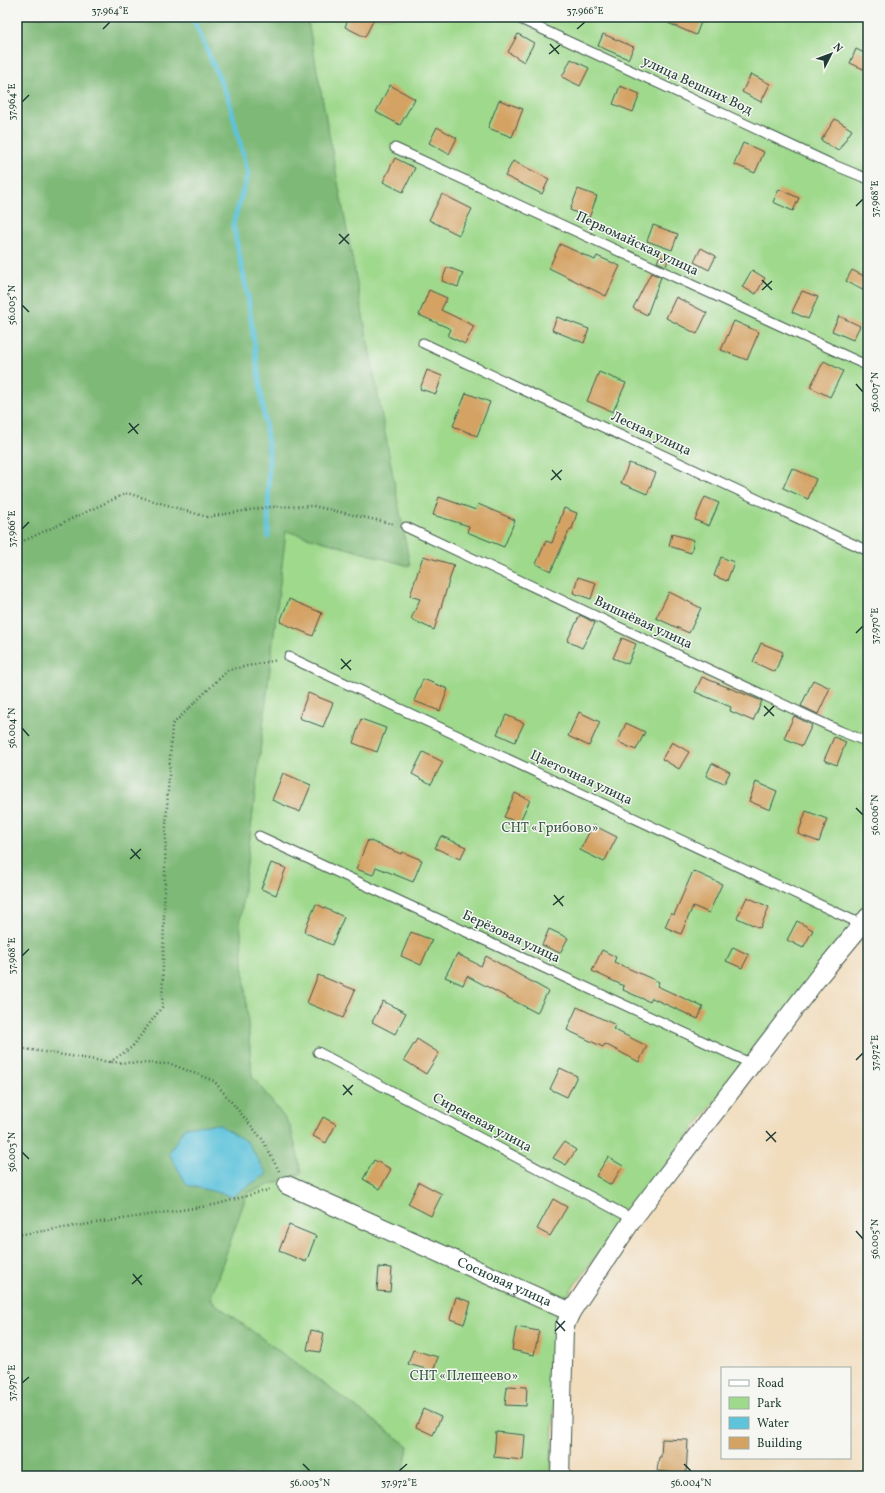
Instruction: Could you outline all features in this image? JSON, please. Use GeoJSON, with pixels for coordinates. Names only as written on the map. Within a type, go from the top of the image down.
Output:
{"type":"FeatureCollection","features":[{"type":"Feature","properties":{"kind":"street"},"geometry":{"type":"LineString","coordinates":[[560,1476],[564,1328],[571,1312],[633,1219],[864,920]]}},
{"type":"Feature","properties":{"kind":"street","name":"Сосновая улица"},"geometry":{"type":"LineString","coordinates":[[287,1185],[571,1312]]}},
{"type":"Feature","properties":{"kind":"lane","name":"улица Вешних Вод"},"geometry":{"type":"LineString","coordinates":[[516,17],[822,160],[868,179]]}},
{"type":"Feature","properties":{"kind":"lane","name":"Первомайская улица"},"geometry":{"type":"LineString","coordinates":[[395,148],[868,366]]}},
{"type":"Feature","properties":{"kind":"lane","name":"Лесная улица"},"geometry":{"type":"LineString","coordinates":[[423,343],[868,551]]}},
{"type":"Feature","properties":{"kind":"lane","name":"Вишнёвая улица"},"geometry":{"type":"LineString","coordinates":[[406,527],[868,742]]}},
{"type":"Feature","properties":{"kind":"lane","name":"Цветочная улица"},"geometry":{"type":"LineString","coordinates":[[289,657],[864,920]]}},
{"type":"Feature","properties":{"kind":"lane","name":"Берёзовая улица"},"geometry":{"type":"LineString","coordinates":[[259,836],[752,1064]]}},
{"type":"Feature","properties":{"kind":"lane","name":"Сиреневая улица"},"geometry":{"type":"LineString","coordinates":[[318,1052],[633,1219]]}},
{"type":"Feature","properties":{"kind":"path"},"geometry":{"type":"LineString","coordinates":[[17,544],[127,493],[207,517],[268,507],[313,506],[406,527]]}},
{"type":"Feature","properties":{"kind":"path"},"geometry":{"type":"LineString","coordinates":[[109,1062],[132,1047],[162,1007],[166,825],[172,725],[228,670],[289,657]]}},
{"type":"Feature","properties":{"kind":"path"},"geometry":{"type":"LineString","coordinates":[[17,1047],[109,1062],[171,1064],[214,1081],[262,1139],[287,1185],[214,1205],[17,1235]]}},
{"type":"Feature","properties":{"kind":"green space"},"geometry":{"type":"Polygon","coordinates":[[[17,17],[307,17],[410,566],[286,531],[240,922],[252,1076],[290,1125],[302,1173],[247,1193],[210,1300],[408,1446],[403,1476],[17,1476],[17,17]]]}},
{"type":"Feature","properties":{"kind":"green space","name":"СНТ «Грибово»"},"geometry":{"type":"Polygon","coordinates":[[[307,17],[868,17],[868,907],[828,956],[622,1221],[570,1291],[557,1317],[551,1476],[403,1476],[408,1446],[210,1300],[247,1193],[302,1173],[290,1125],[252,1076],[240,922],[286,531],[409,566],[307,17]]]}},
{"type":"Feature","properties":{"kind":"water"},"geometry":{"type":"Polygon","coordinates":[[[218,1124],[247,1142],[267,1174],[232,1196],[187,1185],[169,1153],[185,1127],[218,1124]]]}},
{"type":"Feature","properties":{"kind":"building"},"geometry":{"type":"Polygon","coordinates":[[[349,17],[375,17],[365,37],[345,27],[349,17]]]}},
{"type":"Feature","properties":{"kind":"building"},"geometry":{"type":"Polygon","coordinates":[[[654,17],[703,17],[696,35],[654,17]]]}},
{"type":"Feature","properties":{"kind":"building"},"geometry":{"type":"Polygon","coordinates":[[[518,34],[534,43],[524,62],[508,52],[518,34]]]}},
{"type":"Feature","properties":{"kind":"building"},"geometry":{"type":"Polygon","coordinates":[[[603,34],[634,47],[628,59],[598,46],[603,34]]]}},
{"type":"Feature","properties":{"kind":"building"},"geometry":{"type":"Polygon","coordinates":[[[856,49],[868,55],[868,71],[850,63],[856,49]]]}},
{"type":"Feature","properties":{"kind":"building"},"geometry":{"type":"Polygon","coordinates":[[[571,59],[589,68],[580,86],[562,77],[571,59]]]}},
{"type":"Feature","properties":{"kind":"building"},"geometry":{"type":"Polygon","coordinates":[[[751,74],[770,84],[761,102],[742,92],[751,74]]]}},
{"type":"Feature","properties":{"kind":"building"},"geometry":{"type":"Polygon","coordinates":[[[390,85],[415,99],[400,125],[376,112],[390,85]]]}},
{"type":"Feature","properties":{"kind":"building"},"geometry":{"type":"Polygon","coordinates":[[[620,86],[640,94],[633,112],[613,104],[620,86]]]}},
{"type":"Feature","properties":{"kind":"building"},"geometry":{"type":"Polygon","coordinates":[[[499,100],[523,109],[512,137],[488,128],[499,100]]]}},
{"type":"Feature","properties":{"kind":"building"},"geometry":{"type":"Polygon","coordinates":[[[835,119],[852,130],[838,151],[821,140],[835,119]]]}},
{"type":"Feature","properties":{"kind":"building"},"geometry":{"type":"Polygon","coordinates":[[[437,127],[457,138],[449,154],[429,143],[437,127]]]}},
{"type":"Feature","properties":{"kind":"building"},"geometry":{"type":"Polygon","coordinates":[[[743,143],[764,152],[755,173],[734,164],[743,143]]]}},
{"type":"Feature","properties":{"kind":"building"},"geometry":{"type":"Polygon","coordinates":[[[395,158],[415,168],[403,192],[383,182],[395,158]]]}},
{"type":"Feature","properties":{"kind":"building"},"geometry":{"type":"Polygon","coordinates":[[[513,161],[549,179],[542,194],[505,176],[513,161]]]}},
{"type":"Feature","properties":{"kind":"building"},"geometry":{"type":"Polygon","coordinates":[[[578,189],[597,196],[589,218],[570,210],[578,189]]]}},
{"type":"Feature","properties":{"kind":"building"},"geometry":{"type":"Polygon","coordinates":[[[779,189],[799,198],[793,211],[773,202],[779,189]]]}},
{"type":"Feature","properties":{"kind":"building"},"geometry":{"type":"Polygon","coordinates":[[[442,194],[472,209],[459,235],[429,220],[442,194]]]}},
{"type":"Feature","properties":{"kind":"building"},"geometry":{"type":"Polygon","coordinates":[[[653,225],[678,234],[672,250],[647,241],[653,225]]]}},
{"type":"Feature","properties":{"kind":"building"},"geometry":{"type":"Polygon","coordinates":[[[560,244],[595,260],[597,256],[620,266],[606,296],[549,268],[560,244]]]}},
{"type":"Feature","properties":{"kind":"building"},"geometry":{"type":"Polygon","coordinates":[[[701,248],[716,256],[709,270],[694,262],[701,248]]]}},
{"type":"Feature","properties":{"kind":"building"},"geometry":{"type":"Polygon","coordinates":[[[660,256],[668,260],[666,266],[657,262],[660,256]]]}},
{"type":"Feature","properties":{"kind":"building"},"geometry":{"type":"Polygon","coordinates":[[[447,267],[463,273],[458,287],[442,281],[447,267]]]}},
{"type":"Feature","properties":{"kind":"building"},"geometry":{"type":"Polygon","coordinates":[[[752,270],[765,278],[756,294],[742,287],[752,270]]]}},
{"type":"Feature","properties":{"kind":"building"},"geometry":{"type":"Polygon","coordinates":[[[852,270],[868,278],[868,293],[846,281],[852,270]]]}},
{"type":"Feature","properties":{"kind":"building"},"geometry":{"type":"Polygon","coordinates":[[[651,273],[661,277],[647,315],[633,308],[651,273]]]}},
{"type":"Feature","properties":{"kind":"building"},"geometry":{"type":"Polygon","coordinates":[[[429,290],[447,298],[441,310],[474,326],[465,344],[448,336],[451,329],[419,315],[429,290]]]}},
{"type":"Feature","properties":{"kind":"building"},"geometry":{"type":"Polygon","coordinates":[[[802,291],[818,297],[808,319],[792,312],[802,291]]]}},
{"type":"Feature","properties":{"kind":"building"},"geometry":{"type":"Polygon","coordinates":[[[676,297],[707,313],[697,334],[666,318],[676,297]]]}},
{"type":"Feature","properties":{"kind":"building"},"geometry":{"type":"Polygon","coordinates":[[[839,316],[860,326],[853,340],[832,331],[839,316]]]}},
{"type":"Feature","properties":{"kind":"building"},"geometry":{"type":"Polygon","coordinates":[[[557,317],[589,329],[584,343],[552,330],[557,317]]]}},
{"type":"Feature","properties":{"kind":"building"},"geometry":{"type":"Polygon","coordinates":[[[734,321],[759,332],[747,360],[721,350],[734,321]]]}},
{"type":"Feature","properties":{"kind":"building"},"geometry":{"type":"Polygon","coordinates":[[[824,361],[843,371],[830,397],[810,387],[824,361]]]}},
{"type":"Feature","properties":{"kind":"building"},"geometry":{"type":"Polygon","coordinates":[[[427,370],[442,376],[436,394],[420,389],[427,370]]]}},
{"type":"Feature","properties":{"kind":"building"},"geometry":{"type":"Polygon","coordinates":[[[599,372],[626,383],[613,412],[587,401],[599,372]]]}},
{"type":"Feature","properties":{"kind":"building"},"geometry":{"type":"Polygon","coordinates":[[[466,393],[490,402],[477,436],[453,426],[466,393]]]}},
{"type":"Feature","properties":{"kind":"building"},"geometry":{"type":"Polygon","coordinates":[[[629,463],[656,473],[647,494],[621,483],[629,463]]]}},
{"type":"Feature","properties":{"kind":"building"},"geometry":{"type":"Polygon","coordinates":[[[792,468],[816,479],[808,499],[783,488],[792,468]]]}},
{"type":"Feature","properties":{"kind":"building"},"geometry":{"type":"Polygon","coordinates":[[[439,497],[476,510],[478,504],[515,520],[504,547],[467,532],[469,526],[433,515],[439,497]]]}},
{"type":"Feature","properties":{"kind":"building"},"geometry":{"type":"Polygon","coordinates":[[[705,497],[719,503],[709,526],[695,520],[705,497]]]}},
{"type":"Feature","properties":{"kind":"building"},"geometry":{"type":"Polygon","coordinates":[[[564,508],[577,513],[572,529],[570,529],[551,571],[536,564],[546,541],[552,543],[564,508]]]}},
{"type":"Feature","properties":{"kind":"building"},"geometry":{"type":"Polygon","coordinates":[[[672,534],[694,540],[691,553],[669,546],[672,534]]]}},
{"type":"Feature","properties":{"kind":"building"},"geometry":{"type":"Polygon","coordinates":[[[423,556],[454,565],[434,630],[411,619],[420,599],[410,596],[423,556]]]}},
{"type":"Feature","properties":{"kind":"building"},"geometry":{"type":"Polygon","coordinates":[[[721,557],[734,562],[727,581],[714,576],[721,557]]]}},
{"type":"Feature","properties":{"kind":"building"},"geometry":{"type":"Polygon","coordinates":[[[578,577],[596,583],[591,599],[573,593],[578,577]]]}},
{"type":"Feature","properties":{"kind":"building"},"geometry":{"type":"Polygon","coordinates":[[[669,592],[701,608],[689,633],[656,618],[669,592]]]}},
{"type":"Feature","properties":{"kind":"building"},"geometry":{"type":"Polygon","coordinates":[[[289,599],[322,613],[313,636],[280,622],[289,599]]]}},
{"type":"Feature","properties":{"kind":"building"},"geometry":{"type":"Polygon","coordinates":[[[580,615],[595,623],[582,648],[567,641],[580,615]]]}},
{"type":"Feature","properties":{"kind":"building"},"geometry":{"type":"Polygon","coordinates":[[[622,638],[636,644],[628,664],[613,658],[622,638]]]}},
{"type":"Feature","properties":{"kind":"building"},"geometry":{"type":"Polygon","coordinates":[[[761,643],[783,652],[775,672],[753,662],[761,643]]]}},
{"type":"Feature","properties":{"kind":"building"},"geometry":{"type":"Polygon","coordinates":[[[702,677],[762,701],[753,721],[730,711],[731,707],[695,692],[702,677]]]}},
{"type":"Feature","properties":{"kind":"building"},"geometry":{"type":"Polygon","coordinates":[[[423,679],[448,689],[440,711],[414,701],[423,679]]]}},
{"type":"Feature","properties":{"kind":"building"},"geometry":{"type":"Polygon","coordinates":[[[813,680],[830,688],[818,714],[801,706],[813,680]]]}},
{"type":"Feature","properties":{"kind":"building"},"geometry":{"type":"Polygon","coordinates":[[[308,693],[333,703],[323,727],[299,718],[308,693]]]}},
{"type":"Feature","properties":{"kind":"building"},"geometry":{"type":"Polygon","coordinates":[[[579,712],[600,722],[589,746],[568,736],[579,712]]]}},
{"type":"Feature","properties":{"kind":"building"},"geometry":{"type":"Polygon","coordinates":[[[506,715],[524,723],[515,742],[497,734],[506,715]]]}},
{"type":"Feature","properties":{"kind":"building"},"geometry":{"type":"Polygon","coordinates":[[[794,716],[812,725],[802,746],[784,738],[794,716]]]}},
{"type":"Feature","properties":{"kind":"building"},"geometry":{"type":"Polygon","coordinates":[[[361,719],[386,728],[377,752],[353,743],[361,719]]]}},
{"type":"Feature","properties":{"kind":"building"},"geometry":{"type":"Polygon","coordinates":[[[626,723],[645,732],[636,750],[618,742],[626,723]]]}},
{"type":"Feature","properties":{"kind":"building"},"geometry":{"type":"Polygon","coordinates":[[[834,737],[846,742],[837,765],[824,760],[834,737]]]}},
{"type":"Feature","properties":{"kind":"building"},"geometry":{"type":"Polygon","coordinates":[[[672,742],[689,752],[679,769],[662,759],[672,742]]]}},
{"type":"Feature","properties":{"kind":"building"},"geometry":{"type":"Polygon","coordinates":[[[423,752],[443,762],[431,784],[412,774],[423,752]]]}},
{"type":"Feature","properties":{"kind":"building"},"geometry":{"type":"Polygon","coordinates":[[[712,763],[730,772],[724,784],[706,776],[712,763]]]}},
{"type":"Feature","properties":{"kind":"building"},"geometry":{"type":"Polygon","coordinates":[[[283,773],[311,785],[300,812],[272,800],[283,773]]]}},
{"type":"Feature","properties":{"kind":"building"},"geometry":{"type":"Polygon","coordinates":[[[756,782],[777,791],[770,810],[749,801],[756,782]]]}},
{"type":"Feature","properties":{"kind":"building"},"geometry":{"type":"Polygon","coordinates":[[[515,793],[530,800],[519,823],[504,817],[515,793]]]}},
{"type":"Feature","properties":{"kind":"building"},"geometry":{"type":"Polygon","coordinates":[[[806,811],[827,819],[819,842],[798,834],[806,811]]]}},
{"type":"Feature","properties":{"kind":"building"},"geometry":{"type":"Polygon","coordinates":[[[593,825],[617,837],[604,862],[580,850],[593,825]]]}},
{"type":"Feature","properties":{"kind":"building"},"geometry":{"type":"Polygon","coordinates":[[[441,836],[466,847],[460,859],[435,848],[441,836]]]}},
{"type":"Feature","properties":{"kind":"building"},"geometry":{"type":"Polygon","coordinates":[[[368,840],[401,854],[402,852],[422,860],[413,882],[376,867],[373,875],[356,869],[368,840]]]}},
{"type":"Feature","properties":{"kind":"building"},"geometry":{"type":"Polygon","coordinates":[[[271,863],[286,868],[276,895],[261,889],[271,863]]]}},
{"type":"Feature","properties":{"kind":"building"},"geometry":{"type":"Polygon","coordinates":[[[693,871],[722,884],[709,913],[693,906],[681,934],[665,927],[671,913],[674,915],[693,871]]]}},
{"type":"Feature","properties":{"kind":"building"},"geometry":{"type":"Polygon","coordinates":[[[747,897],[769,907],[760,928],[737,918],[747,897]]]}},
{"type":"Feature","properties":{"kind":"building"},"geometry":{"type":"Polygon","coordinates":[[[316,904],[344,917],[332,945],[304,932],[316,904]]]}},
{"type":"Feature","properties":{"kind":"building"},"geometry":{"type":"Polygon","coordinates":[[[797,921],[813,930],[803,948],[787,940],[797,921]]]}},
{"type":"Feature","properties":{"kind":"building"},"geometry":{"type":"Polygon","coordinates":[[[549,929],[568,938],[560,953],[542,945],[549,929]]]}},
{"type":"Feature","properties":{"kind":"building"},"geometry":{"type":"Polygon","coordinates":[[[411,932],[432,940],[421,965],[401,956],[411,932]]]}},
{"type":"Feature","properties":{"kind":"building"},"geometry":{"type":"Polygon","coordinates":[[[733,947],[749,955],[742,968],[726,961],[733,947]]]}},
{"type":"Feature","properties":{"kind":"building"},"geometry":{"type":"Polygon","coordinates":[[[602,950],[616,957],[614,962],[659,982],[657,986],[703,1007],[698,1019],[652,998],[650,1002],[623,990],[624,986],[592,971],[602,950]]]}},
{"type":"Feature","properties":{"kind":"building"},"geometry":{"type":"Polygon","coordinates":[[[457,954],[481,966],[486,956],[548,991],[537,1013],[467,976],[463,985],[445,977],[457,954]]]}},
{"type":"Feature","properties":{"kind":"building"},"geometry":{"type":"Polygon","coordinates":[[[318,975],[355,990],[343,1018],[307,1003],[318,975]]]}},
{"type":"Feature","properties":{"kind":"building"},"geometry":{"type":"Polygon","coordinates":[[[383,1001],[406,1013],[395,1034],[372,1022],[383,1001]]]}},
{"type":"Feature","properties":{"kind":"building"},"geometry":{"type":"Polygon","coordinates":[[[577,1007],[616,1025],[613,1029],[647,1046],[639,1062],[605,1044],[603,1047],[567,1030],[577,1007]]]}},
{"type":"Feature","properties":{"kind":"building"},"geometry":{"type":"Polygon","coordinates":[[[417,1039],[439,1053],[426,1074],[404,1060],[417,1039]]]}},
{"type":"Feature","properties":{"kind":"building"},"geometry":{"type":"Polygon","coordinates":[[[560,1068],[577,1076],[567,1097],[550,1089],[560,1068]]]}},
{"type":"Feature","properties":{"kind":"building"},"geometry":{"type":"Polygon","coordinates":[[[323,1117],[336,1124],[326,1143],[313,1136],[323,1117]]]}},
{"type":"Feature","properties":{"kind":"building"},"geometry":{"type":"Polygon","coordinates":[[[564,1142],[576,1150],[566,1165],[553,1158],[564,1142]]]}},
{"type":"Feature","properties":{"kind":"building"},"geometry":{"type":"Polygon","coordinates":[[[608,1157],[623,1166],[611,1185],[596,1176],[608,1157]]]}},
{"type":"Feature","properties":{"kind":"building"},"geometry":{"type":"Polygon","coordinates":[[[374,1160],[391,1169],[380,1189],[363,1179],[374,1160]]]}},
{"type":"Feature","properties":{"kind":"building"},"geometry":{"type":"Polygon","coordinates":[[[419,1182],[442,1194],[431,1216],[408,1204],[419,1182]]]}},
{"type":"Feature","properties":{"kind":"building"},"geometry":{"type":"Polygon","coordinates":[[[553,1199],[567,1207],[550,1236],[537,1229],[553,1199]]]}},
{"type":"Feature","properties":{"kind":"building"},"geometry":{"type":"Polygon","coordinates":[[[289,1225],[316,1236],[306,1262],[279,1251],[289,1225]]]}},
{"type":"Feature","properties":{"kind":"building"},"geometry":{"type":"Polygon","coordinates":[[[379,1267],[392,1268],[390,1292],[377,1291],[379,1267]]]}},
{"type":"Feature","properties":{"kind":"building"},"geometry":{"type":"Polygon","coordinates":[[[456,1297],[471,1302],[464,1324],[450,1319],[456,1297]]]}},
{"type":"Feature","properties":{"kind":"building"},"geometry":{"type":"Polygon","coordinates":[[[516,1327],[539,1331],[534,1355],[512,1350],[516,1327]]]}},
{"type":"Feature","properties":{"kind":"building"},"geometry":{"type":"Polygon","coordinates":[[[311,1330],[324,1333],[320,1352],[307,1350],[311,1330]]]}},
{"type":"Feature","properties":{"kind":"building"},"geometry":{"type":"Polygon","coordinates":[[[413,1350],[438,1357],[433,1371],[408,1364],[413,1350]]]}},
{"type":"Feature","properties":{"kind":"building"},"geometry":{"type":"Polygon","coordinates":[[[507,1386],[527,1387],[526,1406],[505,1405],[507,1386]]]}},
{"type":"Feature","properties":{"kind":"building"},"geometry":{"type":"Polygon","coordinates":[[[423,1409],[441,1417],[433,1435],[416,1427],[423,1409]]]}},
{"type":"Feature","properties":{"kind":"building"},"geometry":{"type":"Polygon","coordinates":[[[496,1432],[525,1435],[523,1460],[494,1457],[496,1432]]]}},
{"type":"Feature","properties":{"kind":"building"},"geometry":{"type":"Polygon","coordinates":[[[662,1439],[688,1440],[686,1474],[657,1471],[659,1457],[661,1457],[662,1439]]]}},
{"type":"Feature","properties":{"kind":"waterway"},"geometry":{"type":"LineString","coordinates":[[197,17],[195,23],[229,100],[248,174],[233,224],[248,297],[269,451],[268,537]]}},
{"type":"Feature","properties":{"kind":"park label","name":"СНТ «Плещеево»"},"geometry":{"type":"Point","coordinates":[464,1376]}}]}
